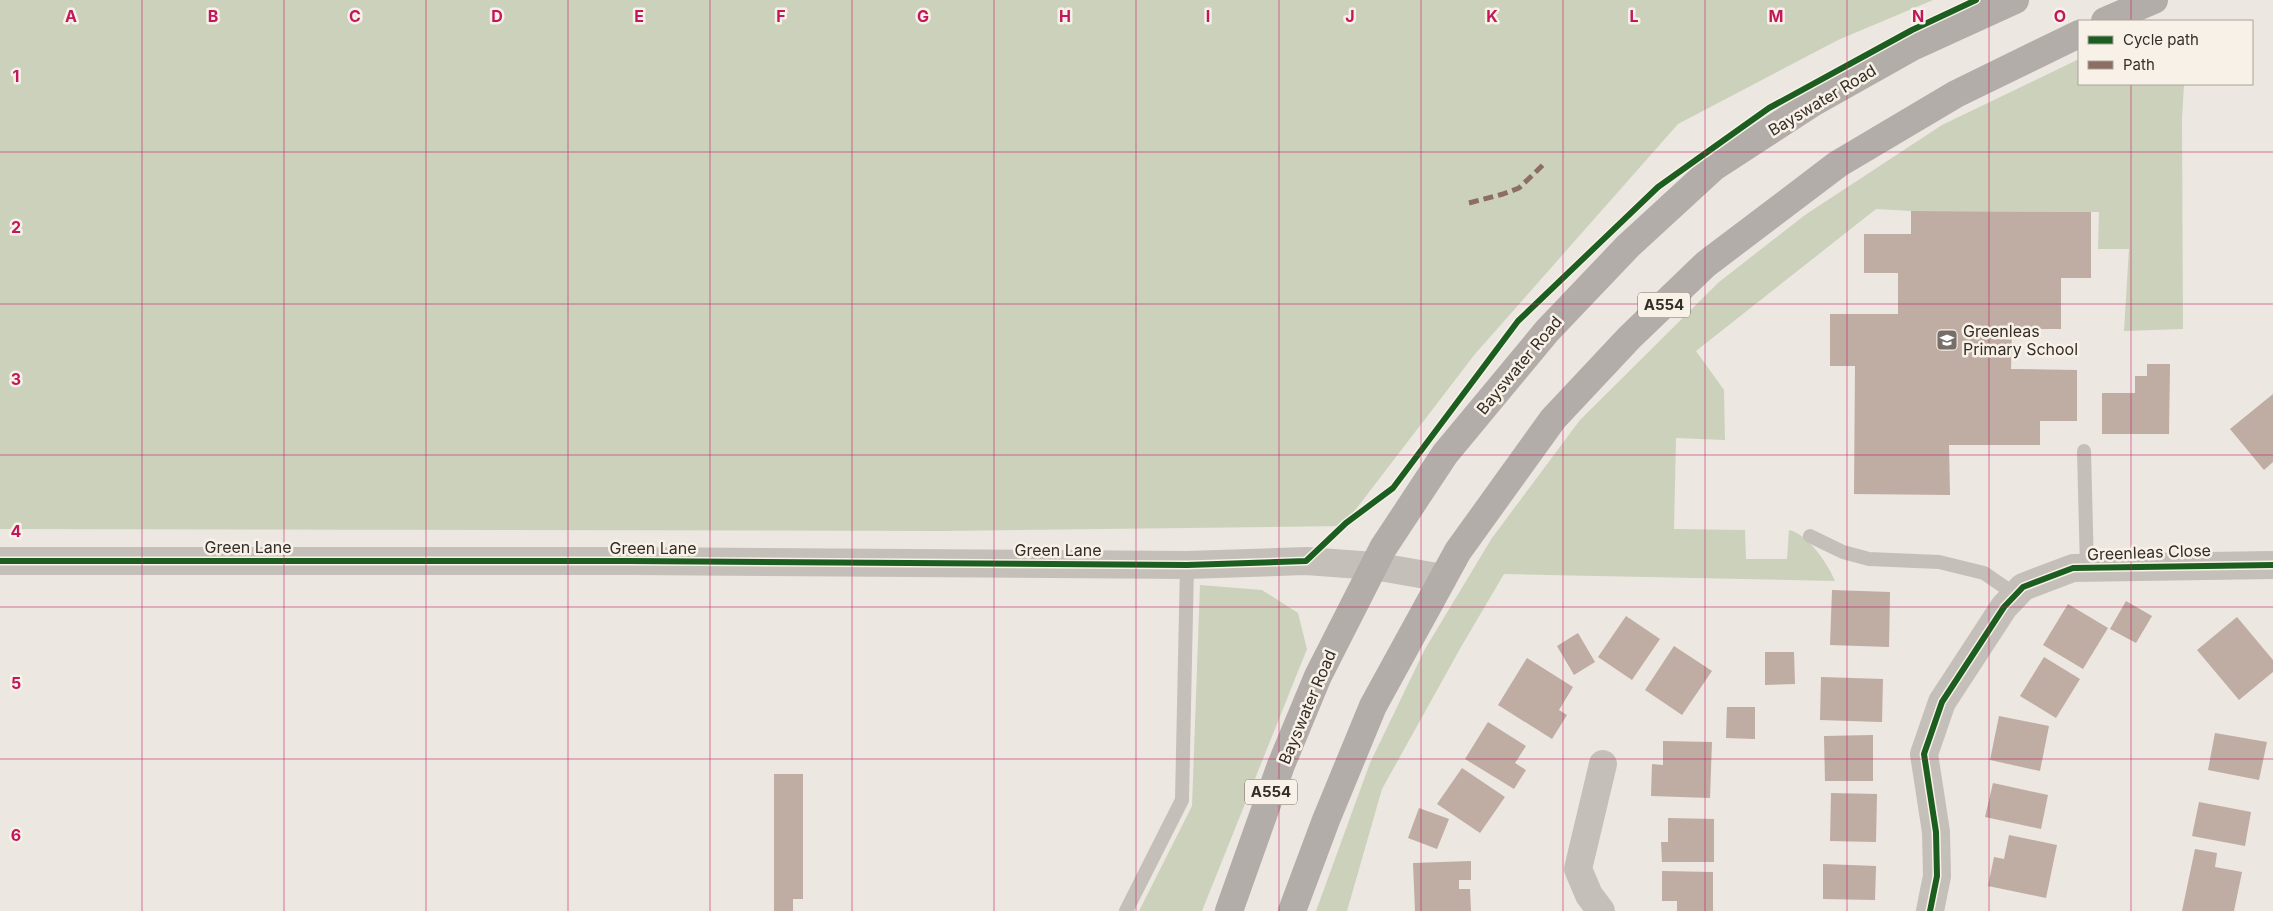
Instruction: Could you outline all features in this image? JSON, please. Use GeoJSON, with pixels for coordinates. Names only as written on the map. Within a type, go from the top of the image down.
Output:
{"type":"FeatureCollection","features":[{"type":"Feature","properties":{"kind":"main road","name":"Bayswater Road"},"geometry":{"type":"LineString","coordinates":[[1229,911],[1281,765],[1318,676],[1374,566],[1445,454],[1547,331],[1628,246],[1714,167],[1814,102],[1912,47],[2015,0]]}},
{"type":"Feature","properties":{"kind":"main road"},"geometry":{"type":"LineString","coordinates":[[2107,20],[2154,0]]}},
{"type":"Feature","properties":{"kind":"main road","name":"A554"},"geometry":{"type":"LineString","coordinates":[[1292,911],[1326,820],[1373,706],[1458,551],[1553,419],[1629,338],[1706,264],[1838,164],[1956,94],[2078,34]]}},
{"type":"Feature","properties":{"kind":"street","name":"Green Lane"},"geometry":{"type":"LineString","coordinates":[[0,561],[640,561],[1187,565],[1306,561],[1374,566],[1443,578]]}},
{"type":"Feature","properties":{"kind":"street","name":"Greenleas Close"},"geometry":{"type":"LineString","coordinates":[[1930,911],[1937,876],[1936,832],[1924,754],[1942,702],[1987,630],[2004,607],[2023,587],[2074,568],[2273,565]]}},
{"type":"Feature","properties":{"kind":"street"},"geometry":{"type":"LineString","coordinates":[[1601,911],[1589,895],[1578,869],[1604,764]]}},
{"type":"Feature","properties":{"kind":"lane"},"geometry":{"type":"LineString","coordinates":[[2084,451],[2087,568]]}},
{"type":"Feature","properties":{"kind":"lane"},"geometry":{"type":"LineString","coordinates":[[1810,536],[1842,552],[1869,558],[1939,562],[1984,573],[2016,595]]}},
{"type":"Feature","properties":{"kind":"lane"},"geometry":{"type":"LineString","coordinates":[[1126,911],[1182,800],[1187,565]]}},
{"type":"Feature","properties":{"kind":"green space"},"geometry":{"type":"Polygon","coordinates":[[[0,0],[1933,0],[1838,40],[1678,124],[1475,354],[1343,526],[944,531],[0,529],[0,0]]]}},
{"type":"Feature","properties":{"kind":"green space"},"geometry":{"type":"Polygon","coordinates":[[[2078,59],[2078,85],[2184,85],[2182,119],[2183,329],[2124,331],[2129,249],[2098,249],[2099,212],[1911,211],[1876,209],[1696,351],[1724,390],[1725,440],[1676,438],[1674,529],[1745,530],[1746,559],[1787,559],[1789,530],[1810,543],[1828,566],[1835,581],[1504,574],[1382,789],[1347,911],[1316,911],[1370,763],[1425,649],[1492,538],[1580,420],[1719,282],[1805,215],[1942,125],[2078,59]]]}},
{"type":"Feature","properties":{"kind":"green space"},"geometry":{"type":"Polygon","coordinates":[[[1200,585],[1262,590],[1298,613],[1307,649],[1202,911],[1139,911],[1192,806],[1200,585]]]}},
{"type":"Feature","properties":{"kind":"building"},"geometry":{"type":"Polygon","coordinates":[[[1911,211],[2091,212],[2091,278],[2061,278],[2061,329],[2012,329],[2011,369],[2077,370],[2077,421],[2040,421],[2040,445],[1949,445],[1950,495],[1854,494],[1855,366],[1830,366],[1830,314],[1898,314],[1898,273],[1864,273],[1864,234],[1911,234],[1911,211]]]}},
{"type":"Feature","properties":{"kind":"building"},"geometry":{"type":"Polygon","coordinates":[[[2147,364],[2170,364],[2169,434],[2102,434],[2102,393],[2135,393],[2135,376],[2147,376],[2147,364]]]}},
{"type":"Feature","properties":{"kind":"building"},"geometry":{"type":"Polygon","coordinates":[[[2273,394],[2273,462],[2264,470],[2230,429],[2273,394]]]}},
{"type":"Feature","properties":{"kind":"building"},"geometry":{"type":"Polygon","coordinates":[[[1832,590],[1890,592],[1889,647],[1830,645],[1832,590]]]}},
{"type":"Feature","properties":{"kind":"building"},"geometry":{"type":"Polygon","coordinates":[[[2126,601],[2152,616],[2136,643],[2110,629],[2126,601]]]}},
{"type":"Feature","properties":{"kind":"building"},"geometry":{"type":"Polygon","coordinates":[[[2068,604],[2108,628],[2083,669],[2043,645],[2068,604]]]}},
{"type":"Feature","properties":{"kind":"building"},"geometry":{"type":"Polygon","coordinates":[[[1626,616],[1660,639],[1632,680],[1598,657],[1626,616]]]}},
{"type":"Feature","properties":{"kind":"building"},"geometry":{"type":"Polygon","coordinates":[[[2237,617],[2273,660],[2273,672],[2239,700],[2197,650],[2237,617]]]}},
{"type":"Feature","properties":{"kind":"building"},"geometry":{"type":"Polygon","coordinates":[[[1578,633],[1595,662],[1574,675],[1557,646],[1578,633]]]}},
{"type":"Feature","properties":{"kind":"building"},"geometry":{"type":"Polygon","coordinates":[[[1674,646],[1712,671],[1682,715],[1645,690],[1674,646]]]}},
{"type":"Feature","properties":{"kind":"building"},"geometry":{"type":"Polygon","coordinates":[[[1765,652],[1794,652],[1795,684],[1765,685],[1765,652]]]}},
{"type":"Feature","properties":{"kind":"building"},"geometry":{"type":"Polygon","coordinates":[[[2044,657],[2080,679],[2056,718],[2020,696],[2044,657]]]}},
{"type":"Feature","properties":{"kind":"building"},"geometry":{"type":"Polygon","coordinates":[[[1527,658],[1573,687],[1559,710],[1567,715],[1552,739],[1498,705],[1527,658]]]}},
{"type":"Feature","properties":{"kind":"building"},"geometry":{"type":"Polygon","coordinates":[[[1821,677],[1883,679],[1882,722],[1820,720],[1821,677]]]}},
{"type":"Feature","properties":{"kind":"building"},"geometry":{"type":"Polygon","coordinates":[[[1727,707],[1755,707],[1755,739],[1726,738],[1727,707]]]}},
{"type":"Feature","properties":{"kind":"building"},"geometry":{"type":"Polygon","coordinates":[[[1999,716],[2049,726],[2040,771],[1990,760],[1999,716]]]}},
{"type":"Feature","properties":{"kind":"building"},"geometry":{"type":"Polygon","coordinates":[[[1488,722],[1526,746],[1515,763],[1526,770],[1514,789],[1465,759],[1488,722]]]}},
{"type":"Feature","properties":{"kind":"building"},"geometry":{"type":"Polygon","coordinates":[[[2215,733],[2267,742],[2259,780],[2208,770],[2215,733]]]}},
{"type":"Feature","properties":{"kind":"building"},"geometry":{"type":"Polygon","coordinates":[[[1873,735],[1873,781],[1825,781],[1824,736],[1873,735]]]}},
{"type":"Feature","properties":{"kind":"building"},"geometry":{"type":"Polygon","coordinates":[[[1663,741],[1712,742],[1710,798],[1651,796],[1652,764],[1663,765],[1663,741]]]}},
{"type":"Feature","properties":{"kind":"building"},"geometry":{"type":"Polygon","coordinates":[[[1462,768],[1505,797],[1480,833],[1437,804],[1462,768]]]}},
{"type":"Feature","properties":{"kind":"building"},"geometry":{"type":"Polygon","coordinates":[[[774,774],[803,774],[803,899],[793,899],[793,911],[774,911],[774,774]]]}},
{"type":"Feature","properties":{"kind":"building"},"geometry":{"type":"Polygon","coordinates":[[[1993,783],[2048,795],[2041,829],[1985,817],[1993,783]]]}},
{"type":"Feature","properties":{"kind":"building"},"geometry":{"type":"Polygon","coordinates":[[[1831,793],[1877,794],[1876,842],[1830,841],[1831,793]]]}},
{"type":"Feature","properties":{"kind":"building"},"geometry":{"type":"Polygon","coordinates":[[[2199,802],[2251,812],[2245,846],[2192,836],[2199,802]]]}},
{"type":"Feature","properties":{"kind":"building"},"geometry":{"type":"Polygon","coordinates":[[[1419,808],[1449,819],[1437,849],[1408,838],[1419,808]]]}},
{"type":"Feature","properties":{"kind":"building"},"geometry":{"type":"Polygon","coordinates":[[[1668,818],[1714,819],[1714,862],[1662,862],[1661,842],[1668,842],[1668,818]]]}},
{"type":"Feature","properties":{"kind":"building"},"geometry":{"type":"Polygon","coordinates":[[[2009,835],[2057,845],[2046,898],[1988,886],[1994,857],[2004,859],[2009,835]]]}},
{"type":"Feature","properties":{"kind":"building"},"geometry":{"type":"Polygon","coordinates":[[[2195,849],[2217,853],[2215,867],[2242,872],[2234,911],[2182,911],[2195,849]]]}},
{"type":"Feature","properties":{"kind":"building"},"geometry":{"type":"Polygon","coordinates":[[[1471,861],[1471,880],[1459,880],[1459,889],[1470,889],[1471,911],[1415,911],[1413,863],[1471,861]]]}},
{"type":"Feature","properties":{"kind":"building"},"geometry":{"type":"Polygon","coordinates":[[[1823,864],[1876,866],[1875,900],[1823,899],[1823,864]]]}},
{"type":"Feature","properties":{"kind":"building"},"geometry":{"type":"Polygon","coordinates":[[[1662,871],[1713,872],[1713,911],[1677,911],[1677,901],[1662,901],[1662,871]]]}},
{"type":"Feature","properties":{"kind":"marked path"},"geometry":{"type":"LineString","coordinates":[[1469,203],[1519,188],[1546,162]]}},
{"type":"Feature","properties":{"kind":"cycle path"},"geometry":{"type":"LineString","coordinates":[[0,561],[630,561],[1187,565],[1306,561],[1346,523],[1393,488],[1518,321],[1658,187],[1769,108],[1912,30],[1976,0]]}},
{"type":"Feature","properties":{"kind":"cycle path"},"geometry":{"type":"LineString","coordinates":[[1930,911],[1937,876],[1936,832],[1924,754],[1942,702],[2004,607],[2023,587],[2073,568],[2273,565]]}},
{"type":"Feature","properties":{"kind":"place","name":"Greenleas Primary School"},"geometry":{"type":"Point","coordinates":[1947,340]}}]}
